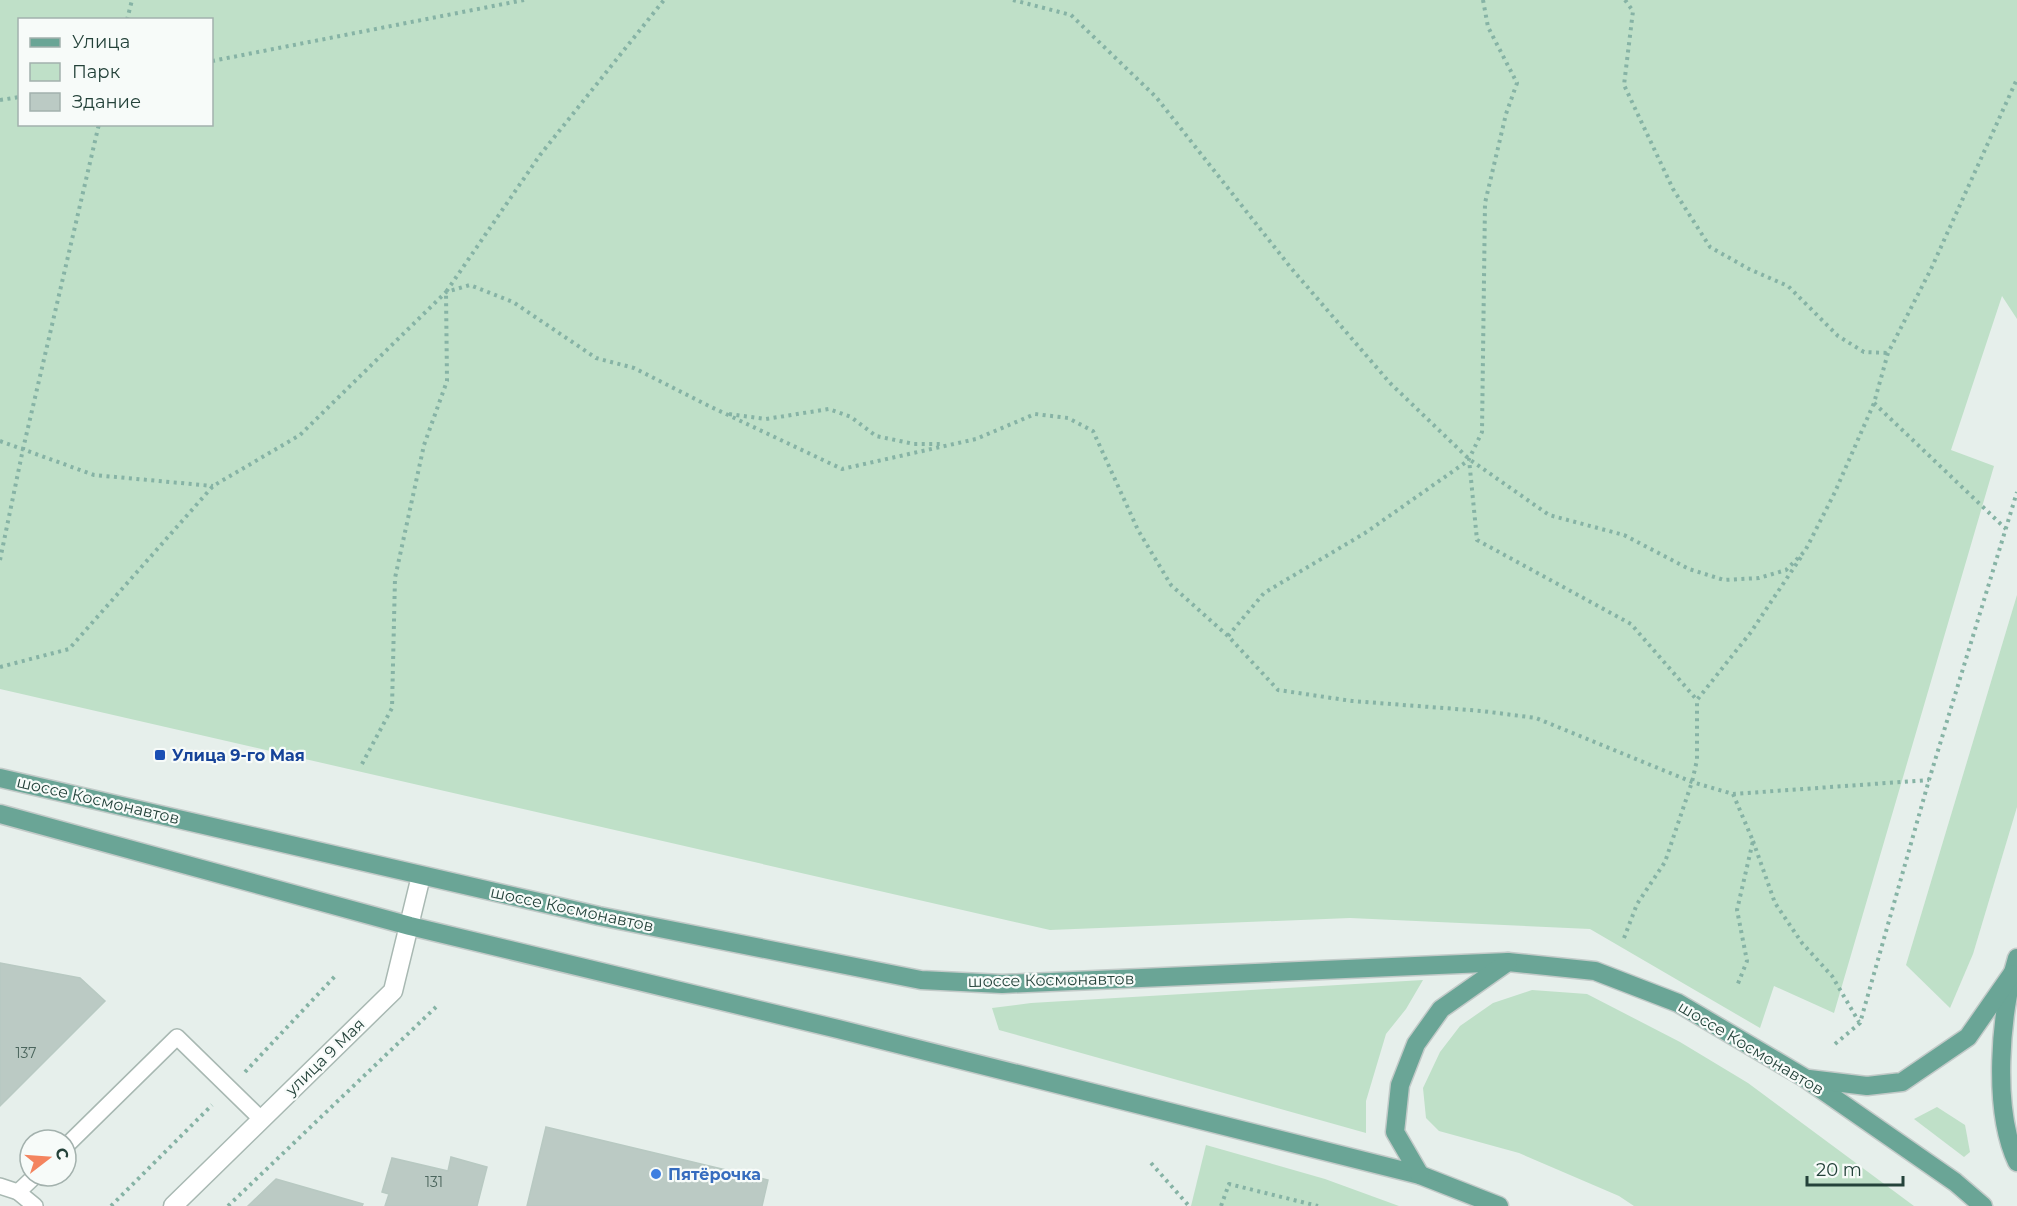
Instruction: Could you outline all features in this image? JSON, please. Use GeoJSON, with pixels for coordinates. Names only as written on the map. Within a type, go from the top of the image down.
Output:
{"type":"FeatureCollection","features":[{"type":"Feature","properties":{"kind":"main road","name":"шоссе Космонавтов"},"geometry":{"type":"LineString","coordinates":[[0,778],[599,916],[921,980],[1002,984],[1508,962],[1595,971],[1678,1003],[1805,1078],[1955,1182],[1983,1206]]}},
{"type":"Feature","properties":{"kind":"main road"},"geometry":{"type":"LineString","coordinates":[[0,814],[410,926],[850,1032],[1420,1175],[1499,1206]]}},
{"type":"Feature","properties":{"kind":"main road"},"geometry":{"type":"LineString","coordinates":[[1420,1175],[1395,1132],[1400,1085],[1416,1044],[1441,1009],[1508,962]]}},
{"type":"Feature","properties":{"kind":"main road"},"geometry":{"type":"LineString","coordinates":[[1805,1078],[1867,1086],[1902,1082],[1968,1037],[2015,966]]}},
{"type":"Feature","properties":{"kind":"main road"},"geometry":{"type":"LineString","coordinates":[[2015,966],[2002,1045],[2002,1096],[2012,1150],[2017,1162]]}},
{"type":"Feature","properties":{"kind":"street","name":"улица 9 Мая"},"geometry":{"type":"LineString","coordinates":[[173,1206],[393,991],[421,876]]}},
{"type":"Feature","properties":{"kind":"lane"},"geometry":{"type":"LineString","coordinates":[[78,1134],[177,1037],[261,1119]]}},
{"type":"Feature","properties":{"kind":"lane"},"geometry":{"type":"LineString","coordinates":[[0,1186],[18,1192],[35,1206]]}},
{"type":"Feature","properties":{"kind":"lane"},"geometry":{"type":"LineString","coordinates":[[18,1192],[22,1188]]}},
{"type":"Feature","properties":{"kind":"path"},"geometry":{"type":"LineString","coordinates":[[128,18],[132,0]]}},
{"type":"Feature","properties":{"kind":"path"},"geometry":{"type":"LineString","coordinates":[[213,61],[524,0]]}},
{"type":"Feature","properties":{"kind":"path"},"geometry":{"type":"LineString","coordinates":[[0,667],[69,649],[213,486],[300,435],[446,292],[540,155],[664,0]]}},
{"type":"Feature","properties":{"kind":"path"},"geometry":{"type":"LineString","coordinates":[[1013,0],[1071,15],[1156,97],[1292,268],[1383,375],[1470,459],[1549,515],[1624,535],[1689,569],[1724,580],[1759,578],[1786,570],[1805,551]]}},
{"type":"Feature","properties":{"kind":"path"},"geometry":{"type":"LineString","coordinates":[[1483,0],[1488,27],[1516,83],[1506,114],[1485,203],[1482,432],[1470,459],[1477,540],[1631,624],[1696,700],[1697,760],[1692,782],[1665,862],[1637,904],[1624,938]]}},
{"type":"Feature","properties":{"kind":"path"},"geometry":{"type":"LineString","coordinates":[[1625,0],[1633,11],[1624,85],[1673,189],[1710,247],[1788,286],[1838,336],[1864,352],[1888,353]]}},
{"type":"Feature","properties":{"kind":"path"},"geometry":{"type":"LineString","coordinates":[[1696,700],[1751,632],[1805,551],[1835,492],[1874,403],[1888,353],[1931,269],[2017,79]]}},
{"type":"Feature","properties":{"kind":"path"},"geometry":{"type":"LineString","coordinates":[[0,100],[18,97]]}},
{"type":"Feature","properties":{"kind":"path"},"geometry":{"type":"LineString","coordinates":[[0,560],[22,449],[99,126]]}},
{"type":"Feature","properties":{"kind":"path"},"geometry":{"type":"LineString","coordinates":[[446,292],[470,285],[513,302],[596,358],[634,368],[842,469],[976,439],[1035,414],[1068,418],[1093,431],[1138,530],[1171,585],[1228,636],[1278,690],[1352,701],[1482,711],[1536,718],[1692,782],[1733,794],[1929,780]]}},
{"type":"Feature","properties":{"kind":"path"},"geometry":{"type":"LineString","coordinates":[[362,764],[392,708],[395,578],[424,445],[447,381],[446,292]]}},
{"type":"Feature","properties":{"kind":"path"},"geometry":{"type":"LineString","coordinates":[[1874,403],[2006,529]]}},
{"type":"Feature","properties":{"kind":"path"},"geometry":{"type":"LineString","coordinates":[[709,406],[728,414],[766,419],[829,409],[851,417],[876,436],[914,444],[947,444]]}},
{"type":"Feature","properties":{"kind":"path"},"geometry":{"type":"LineString","coordinates":[[0,441],[94,476],[213,486]]}},
{"type":"Feature","properties":{"kind":"path"},"geometry":{"type":"LineString","coordinates":[[1228,636],[1264,593],[1365,533],[1470,459]]}},
{"type":"Feature","properties":{"kind":"path"},"geometry":{"type":"LineString","coordinates":[[1835,1044],[1860,1023],[1929,780],[2017,492]]}},
{"type":"Feature","properties":{"kind":"path"},"geometry":{"type":"LineString","coordinates":[[1733,794],[1775,903],[1802,943],[1832,976],[1860,1023]]}},
{"type":"Feature","properties":{"kind":"path"},"geometry":{"type":"LineString","coordinates":[[1737,986],[1747,961],[1737,910],[1753,841]]}},
{"type":"Feature","properties":{"kind":"path"},"geometry":{"type":"LineString","coordinates":[[228,1206],[436,1007]]}},
{"type":"Feature","properties":{"kind":"path"},"geometry":{"type":"LineString","coordinates":[[1150,1163],[1189,1206]]}},
{"type":"Feature","properties":{"kind":"path"},"geometry":{"type":"LineString","coordinates":[[1221,1206],[1229,1184],[1318,1206]]}},
{"type":"Feature","properties":{"kind":"green space"},"geometry":{"type":"Polygon","coordinates":[[[0,0],[2017,0],[2017,319],[2002,296],[1951,450],[1994,466],[1834,1013],[1774,986],[1760,1028],[1590,929],[1350,918],[1050,930],[0,689],[0,0]]]}},
{"type":"Feature","properties":{"kind":"green space"},"geometry":{"type":"Polygon","coordinates":[[[2017,595],[2017,807],[1973,954],[1950,1008],[1906,965],[2017,595]]]}},
{"type":"Feature","properties":{"kind":"green space"},"geometry":{"type":"Polygon","coordinates":[[[1423,980],[1406,1009],[1386,1034],[1366,1101],[1366,1133],[999,1030],[992,1008],[1031,1003],[1423,980]]]}},
{"type":"Feature","properties":{"kind":"green space"},"geometry":{"type":"Polygon","coordinates":[[[1532,990],[1587,994],[1680,1042],[1748,1083],[1914,1206],[1634,1206],[1619,1196],[1519,1153],[1439,1131],[1426,1118],[1423,1088],[1440,1052],[1460,1026],[1493,1003],[1532,990]]]}},
{"type":"Feature","properties":{"kind":"green space"},"geometry":{"type":"Polygon","coordinates":[[[1937,1107],[1965,1125],[1970,1152],[1964,1157],[1914,1119],[1937,1107]]]}},
{"type":"Feature","properties":{"kind":"green space"},"geometry":{"type":"Polygon","coordinates":[[[1206,1145],[1325,1179],[1399,1206],[1191,1206],[1206,1145]]]}},
{"type":"Feature","properties":{"kind":"building"},"geometry":{"type":"Polygon","coordinates":[[[0,963],[80,978],[105,1001],[0,1106],[0,963]]]}},
{"type":"Feature","properties":{"kind":"building"},"geometry":{"type":"Polygon","coordinates":[[[546,1127],[768,1180],[762,1206],[527,1206],[546,1127]]]}},
{"type":"Feature","properties":{"kind":"building"},"geometry":{"type":"Polygon","coordinates":[[[451,1157],[487,1167],[477,1206],[385,1206],[389,1194],[382,1192],[392,1158],[448,1171],[451,1157]]]}},
{"type":"Feature","properties":{"kind":"building"},"geometry":{"type":"Polygon","coordinates":[[[276,1179],[363,1204],[362,1206],[248,1206],[276,1179]]]}},
{"type":"Feature","properties":{"kind":"place","name":"Улица 9-го Мая"},"geometry":{"type":"Point","coordinates":[160,755]}},
{"type":"Feature","properties":{"kind":"place","name":"Пятёрочка"},"geometry":{"type":"Point","coordinates":[656,1174]}}]}
